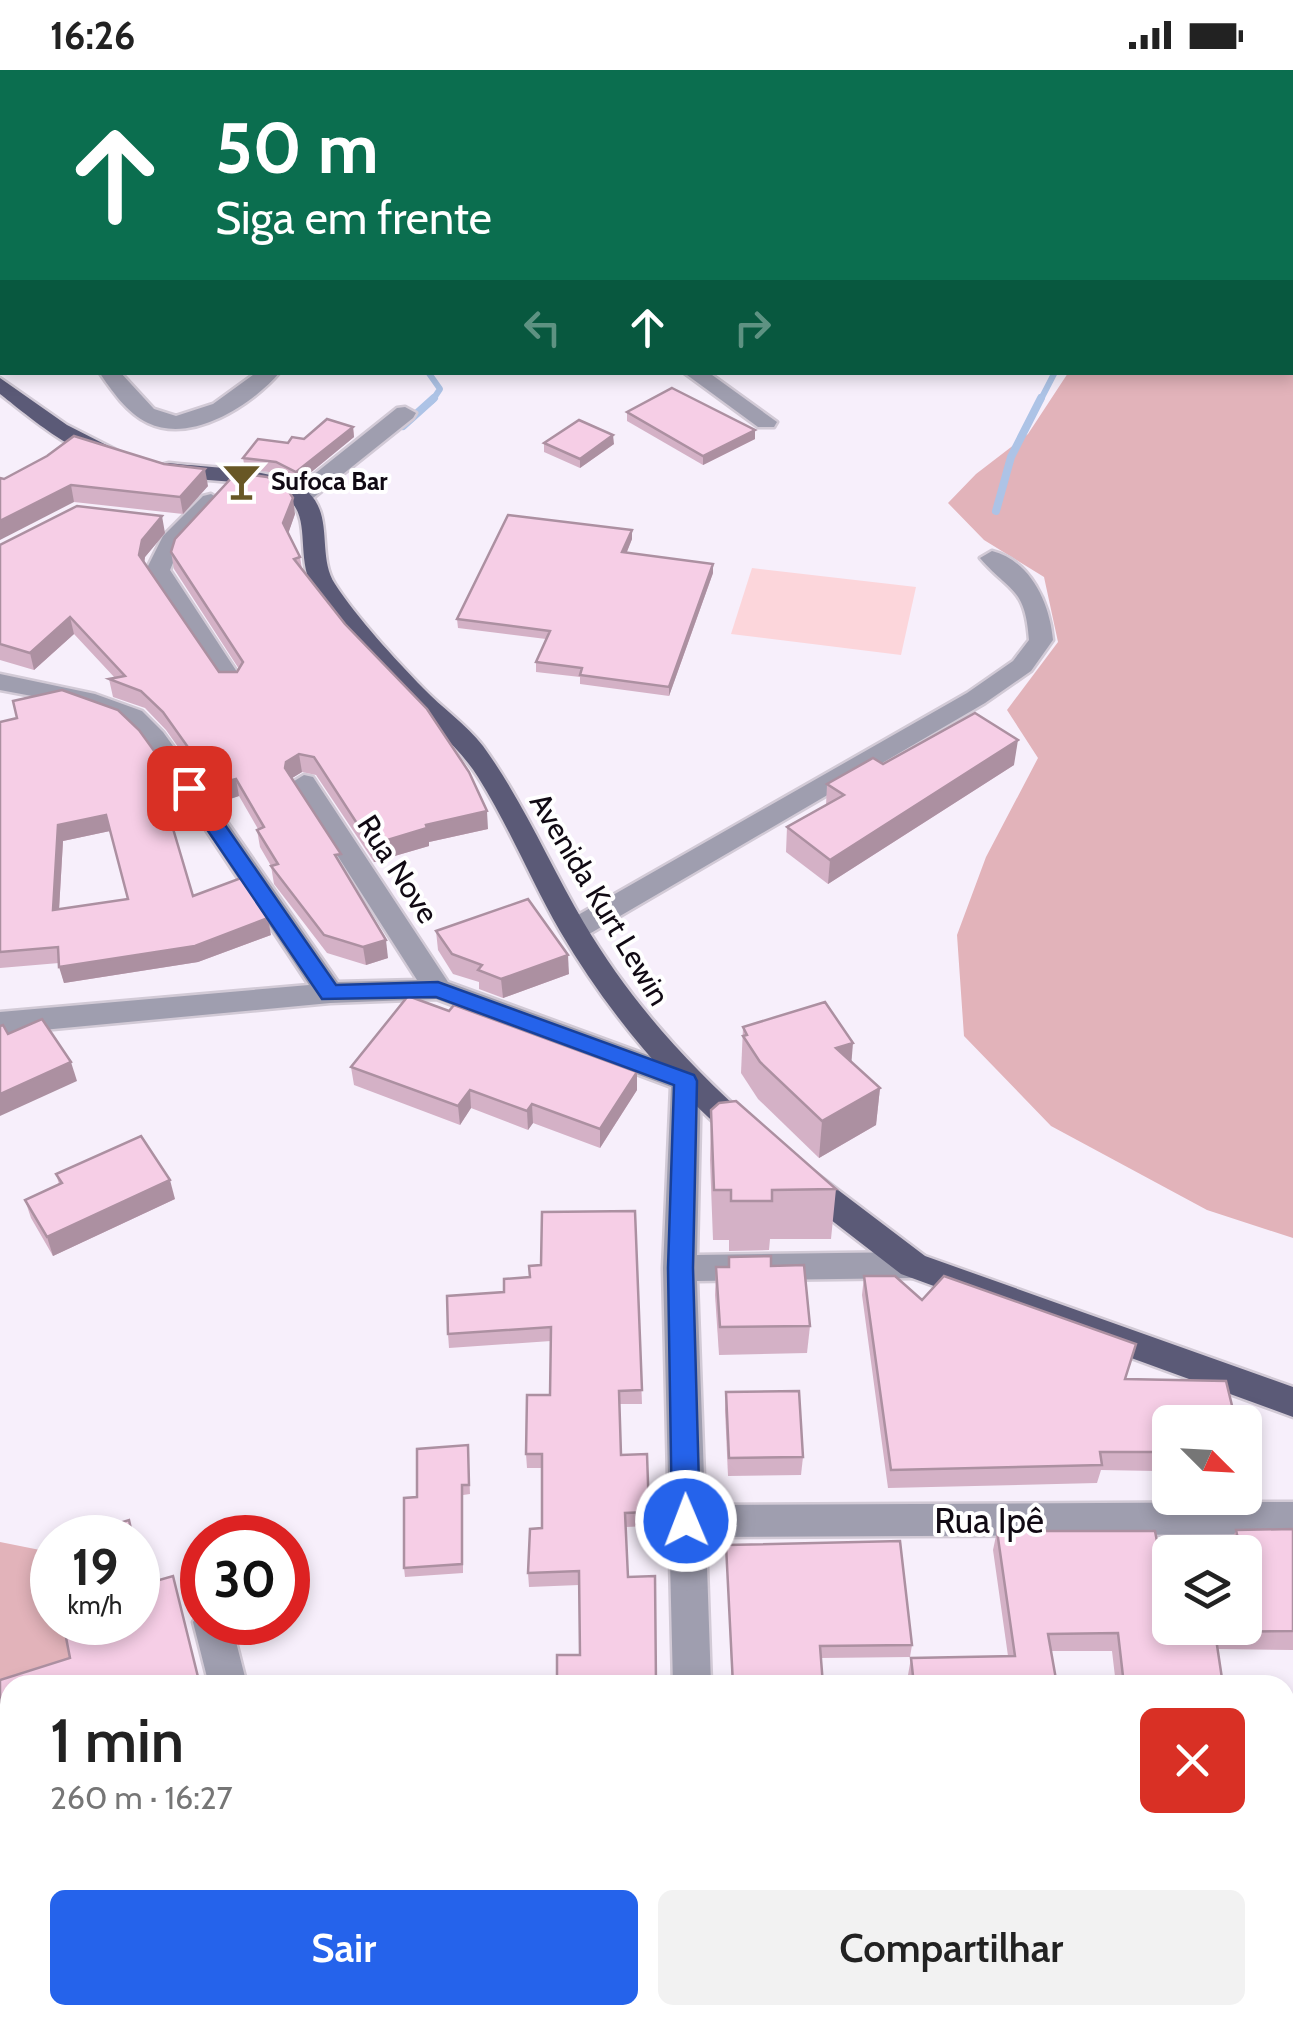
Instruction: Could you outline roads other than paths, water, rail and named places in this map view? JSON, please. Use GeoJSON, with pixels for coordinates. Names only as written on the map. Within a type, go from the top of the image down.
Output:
{"type":"FeatureCollection","features":[{"type":"Feature","properties":{"kind":"main road"},"geometry":{"type":"LineString","coordinates":[[0,384],[29,409],[86,444],[168,470],[277,484],[300,497]]}},
{"type":"Feature","properties":{"kind":"main road","name":"Avenida Kurt Lewin"},"geometry":{"type":"LineString","coordinates":[[300,497],[311,515],[313,560],[323,585],[413,692],[470,747],[492,778],[574,930],[643,1032],[686,1081],[776,1160],[913,1265],[1293,1402]]}},
{"type":"Feature","properties":{"kind":"street"},"geometry":{"type":"LineString","coordinates":[[112,375],[150,415],[173,422],[208,414],[266,375]]}},
{"type":"Feature","properties":{"kind":"street"},"geometry":{"type":"LineString","coordinates":[[697,375],[766,422]]}},
{"type":"Feature","properties":{"kind":"street"},"geometry":{"type":"LineString","coordinates":[[300,497],[404,413]]}},
{"type":"Feature","properties":{"kind":"street"},"geometry":{"type":"LineString","coordinates":[[231,680],[158,570],[160,559],[234,476]]}},
{"type":"Feature","properties":{"kind":"street"},"geometry":{"type":"LineString","coordinates":[[154,521],[188,525]]}},
{"type":"Feature","properties":{"kind":"street"},"geometry":{"type":"LineString","coordinates":[[574,930],[911,737],[1022,666],[1041,640],[1036,606],[1030,590],[992,558]]}},
{"type":"Feature","properties":{"kind":"street"},"geometry":{"type":"LineString","coordinates":[[6,688],[86,699],[132,717],[154,738],[330,993]]}},
{"type":"Feature","properties":{"kind":"street","name":"Rua Nove"},"geometry":{"type":"LineString","coordinates":[[304,784],[438,990]]}},
{"type":"Feature","properties":{"kind":"street"},"geometry":{"type":"LineString","coordinates":[[0,1022],[330,993],[438,990],[686,1081],[680,1268],[692,1675]]}},
{"type":"Feature","properties":{"kind":"street"},"geometry":{"type":"LineString","coordinates":[[680,1268],[913,1265]]}},
{"type":"Feature","properties":{"kind":"street","name":"Rua Ipê"},"geometry":{"type":"LineString","coordinates":[[686,1521],[1293,1518]]}},
{"type":"Feature","properties":{"kind":"street"},"geometry":{"type":"LineString","coordinates":[[218,1645],[225,1675]]}},
{"type":"Feature","properties":{"kind":"waterway"},"geometry":{"type":"LineString","coordinates":[[430,375],[440,389],[434,398]]}},
{"type":"Feature","properties":{"kind":"waterway"},"geometry":{"type":"LineString","coordinates":[[1040,401],[1053,375]]}},
{"type":"Feature","properties":{"kind":"waterway"},"geometry":{"type":"LineString","coordinates":[[403,426],[434,398]]}},
{"type":"Feature","properties":{"kind":"waterway"},"geometry":{"type":"LineString","coordinates":[[996,511],[1011,457],[1041,398]]}},
{"type":"Feature","properties":{"kind":"place","name":"Sufoca Bar"},"geometry":{"type":"Point","coordinates":[241,481]}}]}
